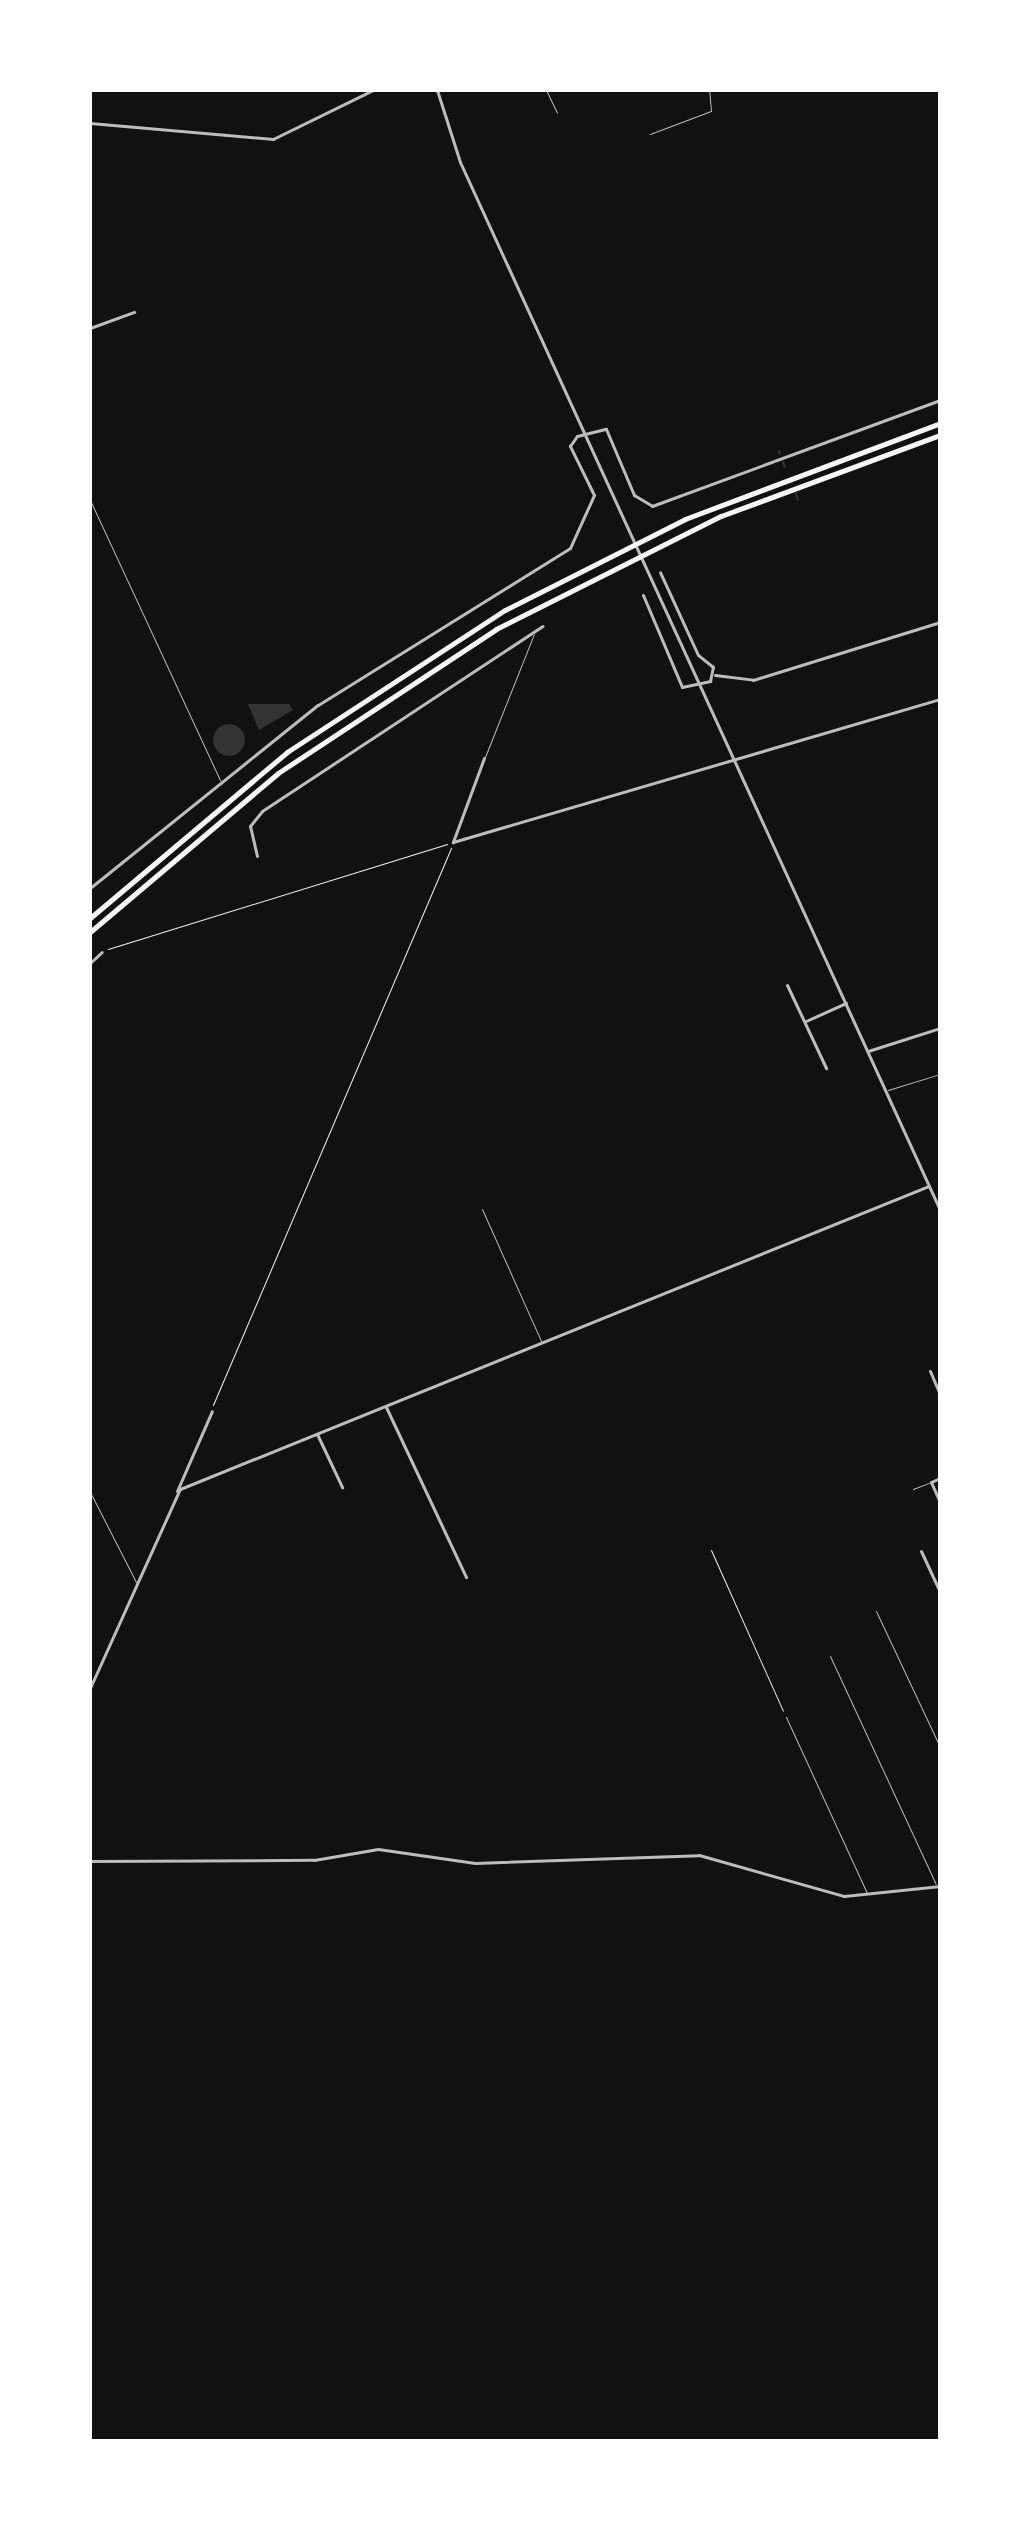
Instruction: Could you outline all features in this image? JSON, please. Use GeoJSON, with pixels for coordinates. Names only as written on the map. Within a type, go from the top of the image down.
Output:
{"type":"FeatureCollection","features":[{"type":"Feature","properties":{"kind":"highway"},"geometry":{"type":"LineString","coordinates":[[90,918],[287,752],[505,610],[695,514],[940,423]]}},
{"type":"Feature","properties":{"kind":"highway"},"geometry":{"type":"LineString","coordinates":[[90,932],[271,778],[483,636],[691,529],[940,435]]}},
{"type":"Feature","properties":{"kind":"street"},"geometry":{"type":"LineString","coordinates":[[90,123],[273,139],[373,90]]}},
{"type":"Feature","properties":{"kind":"street"},"geometry":{"type":"LineString","coordinates":[[437,91],[443,124],[940,1210]]}},
{"type":"Feature","properties":{"kind":"street"},"geometry":{"type":"LineString","coordinates":[[90,328],[134,312]]}},
{"type":"Feature","properties":{"kind":"street"},"geometry":{"type":"LineString","coordinates":[[90,888],[220,780],[347,684],[570,548],[593,501],[570,446],[584,433],[608,431],[634,495],[652,506],[940,400]]}},
{"type":"Feature","properties":{"kind":"street"},"geometry":{"type":"LineString","coordinates":[[660,572],[698,655],[715,675],[753,680],[940,622]]}},
{"type":"Feature","properties":{"kind":"street"},"geometry":{"type":"LineString","coordinates":[[643,595],[682,687],[701,685],[715,675]]}},
{"type":"Feature","properties":{"kind":"street"},"geometry":{"type":"LineString","coordinates":[[257,856],[249,831],[262,811],[543,626]]}},
{"type":"Feature","properties":{"kind":"street"},"geometry":{"type":"LineString","coordinates":[[453,842],[737,762],[940,699]]}},
{"type":"Feature","properties":{"kind":"street"},"geometry":{"type":"LineString","coordinates":[[453,842],[484,758]]}},
{"type":"Feature","properties":{"kind":"street"},"geometry":{"type":"LineString","coordinates":[[90,963],[102,952]]}},
{"type":"Feature","properties":{"kind":"street"},"geometry":{"type":"LineString","coordinates":[[787,985],[826,1068]]}},
{"type":"Feature","properties":{"kind":"street"},"geometry":{"type":"LineString","coordinates":[[804,1022],[846,1003]]}},
{"type":"Feature","properties":{"kind":"street"},"geometry":{"type":"LineString","coordinates":[[868,1051],[940,1028]]}},
{"type":"Feature","properties":{"kind":"street"},"geometry":{"type":"LineString","coordinates":[[177,1491],[929,1186]]}},
{"type":"Feature","properties":{"kind":"street"},"geometry":{"type":"LineString","coordinates":[[930,1371],[940,1394]]}},
{"type":"Feature","properties":{"kind":"street"},"geometry":{"type":"LineString","coordinates":[[385,1405],[466,1577]]}},
{"type":"Feature","properties":{"kind":"street"},"geometry":{"type":"LineString","coordinates":[[90,1688],[212,1411]]}},
{"type":"Feature","properties":{"kind":"street"},"geometry":{"type":"LineString","coordinates":[[317,1434],[342,1487]]}},
{"type":"Feature","properties":{"kind":"street"},"geometry":{"type":"LineString","coordinates":[[940,1478],[931,1482],[940,1502]]}},
{"type":"Feature","properties":{"kind":"street"},"geometry":{"type":"LineString","coordinates":[[921,1551],[940,1592]]}},
{"type":"Feature","properties":{"kind":"street"},"geometry":{"type":"LineString","coordinates":[[90,1861],[314,1860],[378,1849],[475,1863],[699,1855],[823,1892],[868,1895],[938,1886]]}},
{"type":"Feature","properties":{"kind":"lane"},"geometry":{"type":"LineString","coordinates":[[546,90],[557,113]]}},
{"type":"Feature","properties":{"kind":"lane"},"geometry":{"type":"LineString","coordinates":[[650,134],[711,111],[709,90]]}},
{"type":"Feature","properties":{"kind":"lane"},"geometry":{"type":"LineString","coordinates":[[90,500],[220,780]]}},
{"type":"Feature","properties":{"kind":"lane"},"geometry":{"type":"LineString","coordinates":[[484,758],[537,640],[532,633]]}},
{"type":"Feature","properties":{"kind":"lane"},"geometry":{"type":"LineString","coordinates":[[886,1091],[940,1074]]}},
{"type":"Feature","properties":{"kind":"lane"},"geometry":{"type":"LineString","coordinates":[[482,1209],[542,1342]]}},
{"type":"Feature","properties":{"kind":"lane"},"geometry":{"type":"LineString","coordinates":[[913,1489],[931,1482]]}},
{"type":"Feature","properties":{"kind":"lane"},"geometry":{"type":"LineString","coordinates":[[90,1492],[136,1582]]}},
{"type":"Feature","properties":{"kind":"lane"},"geometry":{"type":"LineString","coordinates":[[876,1611],[940,1747]]}},
{"type":"Feature","properties":{"kind":"lane"},"geometry":{"type":"LineString","coordinates":[[830,1656],[938,1886]]}},
{"type":"Feature","properties":{"kind":"lane"},"geometry":{"type":"LineString","coordinates":[[786,1717],[868,1895]]}},
{"type":"Feature","properties":{"kind":"path"},"geometry":{"type":"LineString","coordinates":[[102,952],[453,842]]}},
{"type":"Feature","properties":{"kind":"path"},"geometry":{"type":"LineString","coordinates":[[212,1411],[453,842]]}},
{"type":"Feature","properties":{"kind":"path"},"geometry":{"type":"LineString","coordinates":[[711,1550],[786,1717]]}},
{"type":"Feature","properties":{"kind":"shaded area"},"geometry":{"type":"Polygon","coordinates":[[[248,704],[289,704],[293,710],[259,730],[248,704]]]}},
{"type":"Feature","properties":{"kind":"shaded area"},"geometry":{"type":"Polygon","coordinates":[[[229,724],[240,729],[245,740],[240,751],[229,756],[218,751],[213,740],[218,729],[229,724]]]}},
{"type":"Feature","properties":{"kind":"waterway"},"geometry":{"type":"LineString","coordinates":[[783,462],[785,467]]}},
{"type":"Feature","properties":{"kind":"waterway"},"geometry":{"type":"LineString","coordinates":[[796,493],[798,500]]}}]}
